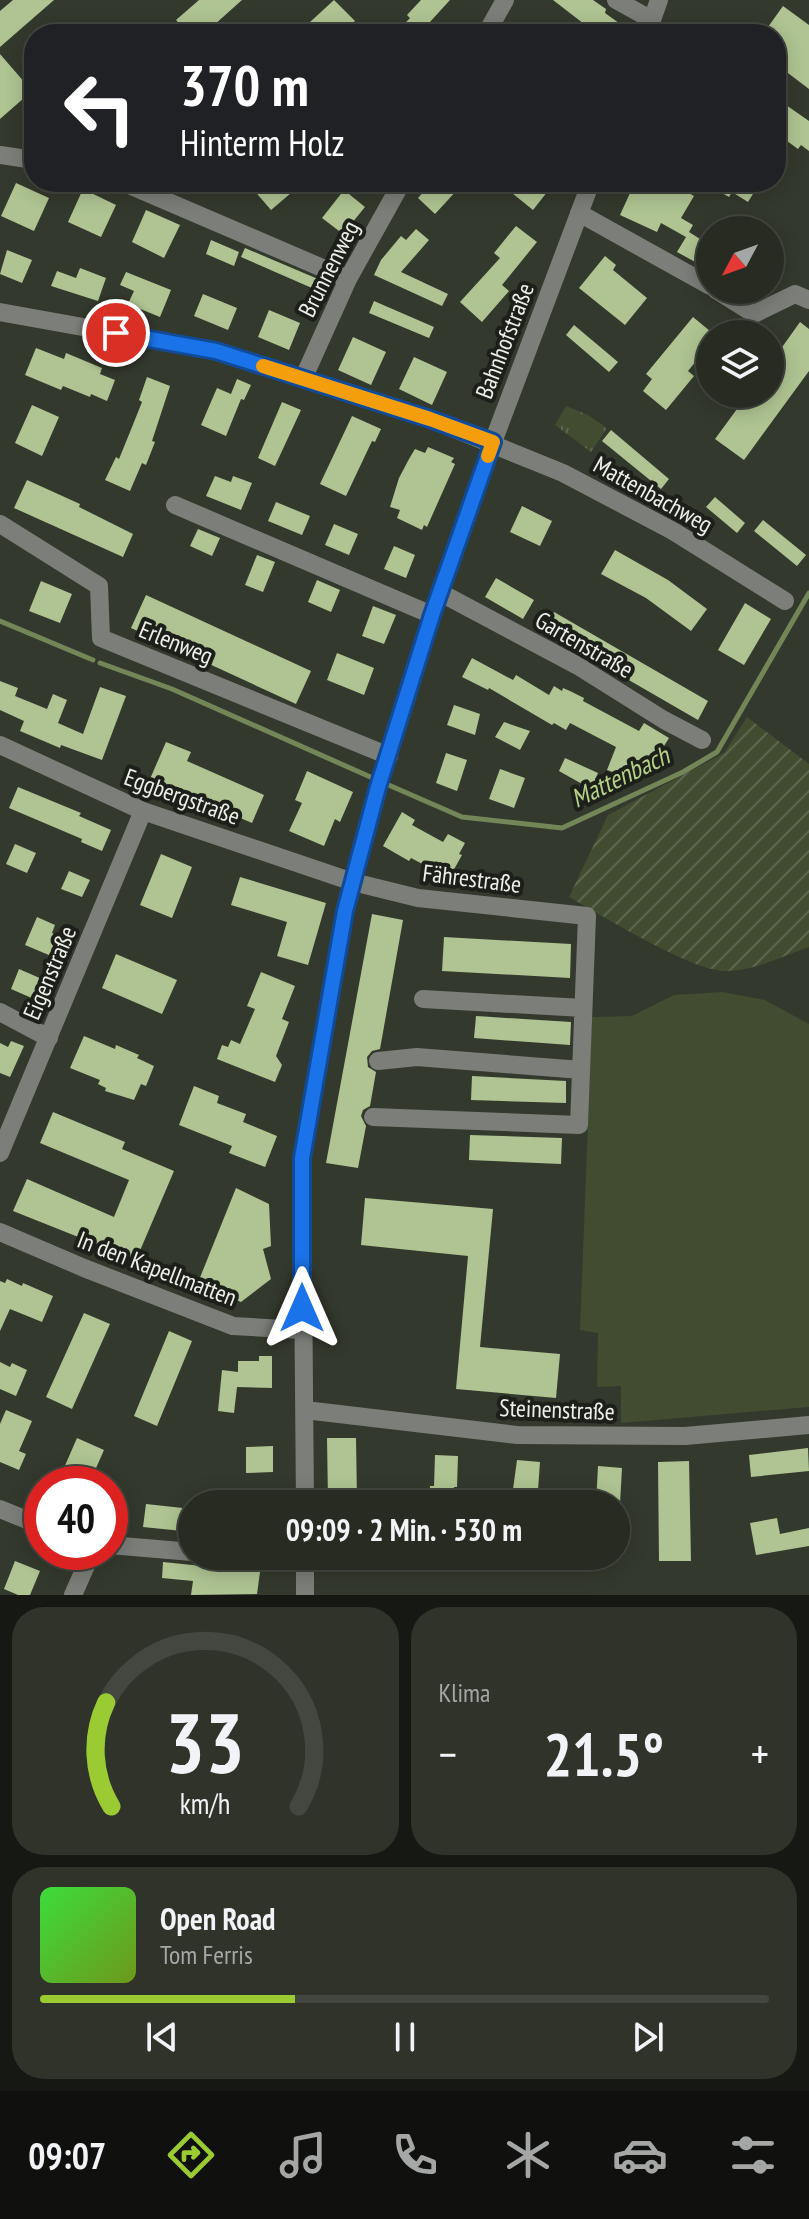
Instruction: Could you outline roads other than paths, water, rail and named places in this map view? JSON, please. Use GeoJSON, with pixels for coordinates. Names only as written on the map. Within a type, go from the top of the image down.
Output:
{"type":"FeatureCollection","features":[{"type":"Feature","properties":{"kind":"street"},"geometry":{"type":"LineString","coordinates":[[616,0],[645,24]]}},
{"type":"Feature","properties":{"kind":"street"},"geometry":{"type":"LineString","coordinates":[[650,24],[659,0]]}},
{"type":"Feature","properties":{"kind":"street"},"geometry":{"type":"LineString","coordinates":[[490,24],[497,3]]}},
{"type":"Feature","properties":{"kind":"street"},"geometry":{"type":"LineString","coordinates":[[0,155],[24,159]]}},
{"type":"Feature","properties":{"kind":"street"},"geometry":{"type":"LineString","coordinates":[[145,192],[348,279]]}},
{"type":"Feature","properties":{"kind":"street","name":"Brunnenweg"},"geometry":{"type":"LineString","coordinates":[[303,379],[348,279],[396,192]]}},
{"type":"Feature","properties":{"kind":"street","name":"Bahnhofstraße"},"geometry":{"type":"LineString","coordinates":[[305,1490],[301,1330],[302,1158],[332,981],[353,882],[378,787],[432,615],[587,192]]}},
{"type":"Feature","properties":{"kind":"street"},"geometry":{"type":"LineString","coordinates":[[579,213],[696,278]]}},
{"type":"Feature","properties":{"kind":"street"},"geometry":{"type":"LineString","coordinates":[[784,299],[795,294],[809,300]]}},
{"type":"Feature","properties":{"kind":"street"},"geometry":{"type":"LineString","coordinates":[[738,304],[754,314],[774,304]]}},
{"type":"Feature","properties":{"kind":"street","name":"Mattenbachweg"},"geometry":{"type":"LineString","coordinates":[[0,312],[216,351],[493,442],[563,473],[673,531],[785,601]]}},
{"type":"Feature","properties":{"kind":"street"},"geometry":{"type":"LineString","coordinates":[[175,505],[432,615]]}},
{"type":"Feature","properties":{"kind":"street","name":"Erlenweg"},"geometry":{"type":"LineString","coordinates":[[0,524],[99,586],[101,638],[387,762]]}},
{"type":"Feature","properties":{"kind":"street","name":"Gartenstraße"},"geometry":{"type":"LineString","coordinates":[[441,593],[578,666],[702,740]]}},
{"type":"Feature","properties":{"kind":"street","name":"Eggbergstraße"},"geometry":{"type":"LineString","coordinates":[[0,745],[143,811],[353,882]]}},
{"type":"Feature","properties":{"kind":"street","name":"Eigenstraße"},"geometry":{"type":"LineString","coordinates":[[0,1153],[143,811]]}},
{"type":"Feature","properties":{"kind":"street","name":"Fährestraße"},"geometry":{"type":"LineString","coordinates":[[353,882],[418,898],[587,916],[583,1008]]}},
{"type":"Feature","properties":{"kind":"street"},"geometry":{"type":"LineString","coordinates":[[373,1117],[579,1125],[583,1008],[423,999]]}},
{"type":"Feature","properties":{"kind":"street"},"geometry":{"type":"LineString","coordinates":[[0,1012],[49,1038]]}},
{"type":"Feature","properties":{"kind":"street"},"geometry":{"type":"LineString","coordinates":[[378,1061],[417,1057],[581,1070]]}},
{"type":"Feature","properties":{"kind":"street","name":"In den Kapellmatten"},"geometry":{"type":"LineString","coordinates":[[0,1232],[233,1326],[301,1330]]}},
{"type":"Feature","properties":{"kind":"street","name":"Steinenstraße"},"geometry":{"type":"LineString","coordinates":[[305,1410],[517,1435],[685,1436],[809,1425]]}},
{"type":"Feature","properties":{"kind":"street"},"geometry":{"type":"LineString","coordinates":[[0,1509],[24,1519]]}},
{"type":"Feature","properties":{"kind":"street"},"geometry":{"type":"LineString","coordinates":[[128,1547],[178,1551]]}},
{"type":"Feature","properties":{"kind":"street"},"geometry":{"type":"LineString","coordinates":[[73,1595],[84,1570]]}},
{"type":"Feature","properties":{"kind":"street"},"geometry":{"type":"LineString","coordinates":[[305,1570],[305,1595]]}},
{"type":"Feature","properties":{"kind":"waterway","name":"Mattenbach"},"geometry":{"type":"LineString","coordinates":[[384,783],[462,817],[562,828],[683,772],[717,752],[809,593]]}},
{"type":"Feature","properties":{"kind":"waterway","name":"Mattenbach"},"geometry":{"type":"LineString","coordinates":[[0,621],[93,660]]}},
{"type":"Feature","properties":{"kind":"waterway","name":"Mattenbach"},"geometry":{"type":"LineString","coordinates":[[100,663],[172,689],[375,779]]}}]}
